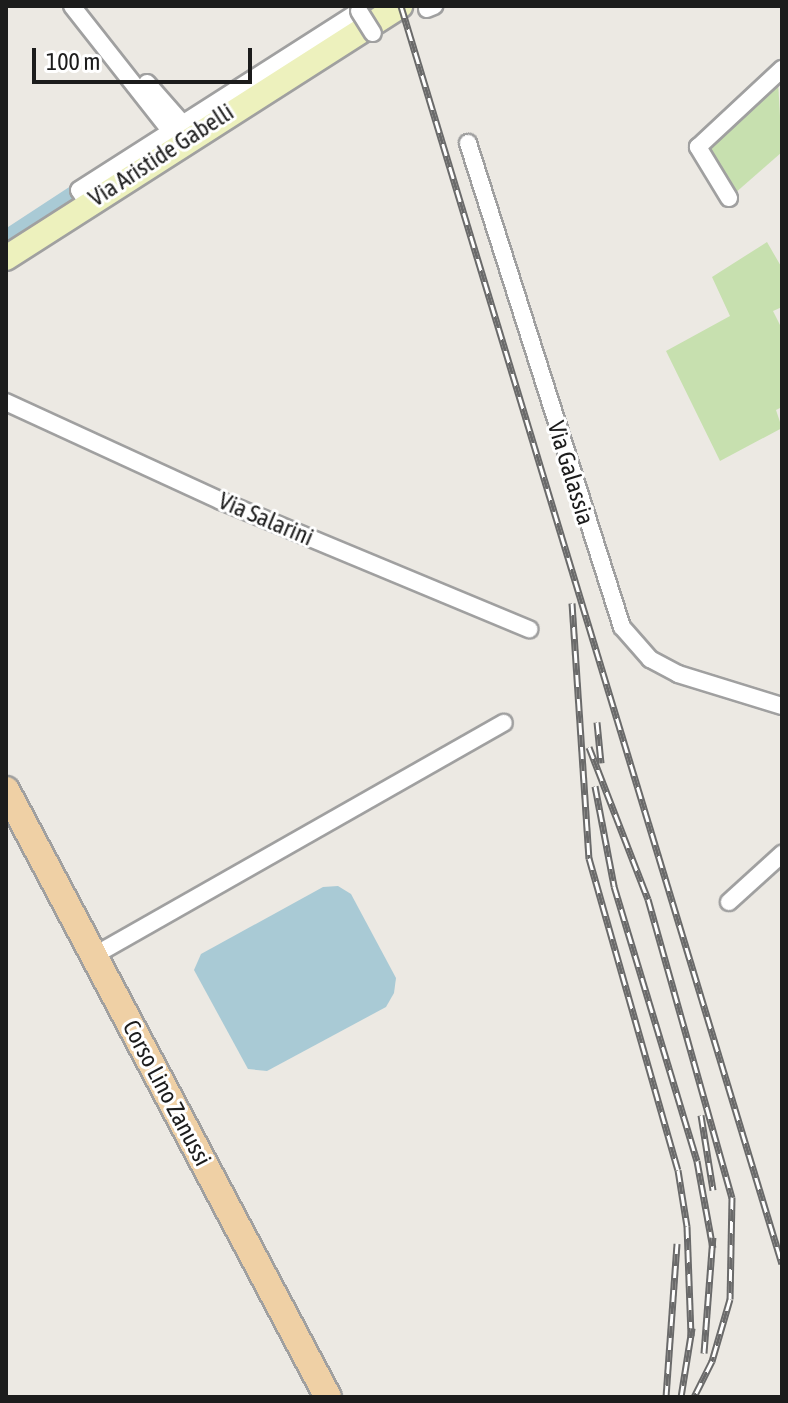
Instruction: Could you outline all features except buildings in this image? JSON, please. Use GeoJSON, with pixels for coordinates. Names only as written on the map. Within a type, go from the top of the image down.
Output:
{"type":"FeatureCollection","features":[{"type":"Feature","properties":{"kind":"main road","name":"Via Aristide Gabelli"},"geometry":{"type":"LineString","coordinates":[[6,258],[182,133],[400,6]]}},
{"type":"Feature","properties":{"kind":"main road","name":"Corso Lino Zanussi"},"geometry":{"type":"LineString","coordinates":[[6,790],[328,1397]]}},
{"type":"Feature","properties":{"kind":"street"},"geometry":{"type":"LineString","coordinates":[[72,6],[182,133],[199,145],[373,33],[359,11],[182,133]]}},
{"type":"Feature","properties":{"kind":"street"},"geometry":{"type":"LineString","coordinates":[[729,198],[698,147],[782,69]]}},
{"type":"Feature","properties":{"kind":"street","name":"Via Galassia"},"geometry":{"type":"LineString","coordinates":[[468,143],[622,627],[650,659],[678,674],[782,706]]}},
{"type":"Feature","properties":{"kind":"street","name":"Via Salarini"},"geometry":{"type":"LineString","coordinates":[[6,402],[221,501],[529,629]]}},
{"type":"Feature","properties":{"kind":"street"},"geometry":{"type":"LineString","coordinates":[[95,955],[504,723]]}},
{"type":"Feature","properties":{"kind":"street"},"geometry":{"type":"LineString","coordinates":[[729,902],[782,854]]}},
{"type":"Feature","properties":{"kind":"green space"},"geometry":{"type":"Polygon","coordinates":[[[778,80],[782,152],[734,194],[704,147],[778,80]]]}},
{"type":"Feature","properties":{"kind":"green space"},"geometry":{"type":"Polygon","coordinates":[[[767,242],[782,268],[782,307],[773,311],[782,329],[782,407],[776,410],[782,428],[720,461],[666,351],[730,316],[712,277],[767,242]]]}},
{"type":"Feature","properties":{"kind":"water"},"geometry":{"type":"Polygon","coordinates":[[[338,886],[351,894],[396,978],[394,993],[386,1007],[267,1071],[248,1069],[194,970],[201,954],[323,887],[338,886]]]}},
{"type":"Feature","properties":{"kind":"waterway"},"geometry":{"type":"LineString","coordinates":[[6,238],[73,194]]}},
{"type":"Feature","properties":{"kind":"railway"},"geometry":{"type":"LineString","coordinates":[[401,6],[782,1264]]}},
{"type":"Feature","properties":{"kind":"railway"},"geometry":{"type":"LineString","coordinates":[[572,603],[589,858],[678,1170],[687,1226],[691,1336]]}},
{"type":"Feature","properties":{"kind":"railway"},"geometry":{"type":"LineString","coordinates":[[597,722],[601,763]]}},
{"type":"Feature","properties":{"kind":"railway"},"geometry":{"type":"LineString","coordinates":[[589,747],[648,899],[732,1197],[730,1299],[712,1361],[694,1397]]}},
{"type":"Feature","properties":{"kind":"railway"},"geometry":{"type":"LineString","coordinates":[[595,786],[614,886],[697,1161],[713,1248]]}},
{"type":"Feature","properties":{"kind":"railway"},"geometry":{"type":"LineString","coordinates":[[701,1115],[713,1190]]}},
{"type":"Feature","properties":{"kind":"railway"},"geometry":{"type":"LineString","coordinates":[[704,1353],[713,1237]]}},
{"type":"Feature","properties":{"kind":"railway"},"geometry":{"type":"LineString","coordinates":[[666,1397],[677,1243]]}},
{"type":"Feature","properties":{"kind":"railway"},"geometry":{"type":"LineString","coordinates":[[681,1397],[692,1328]]}}]}
